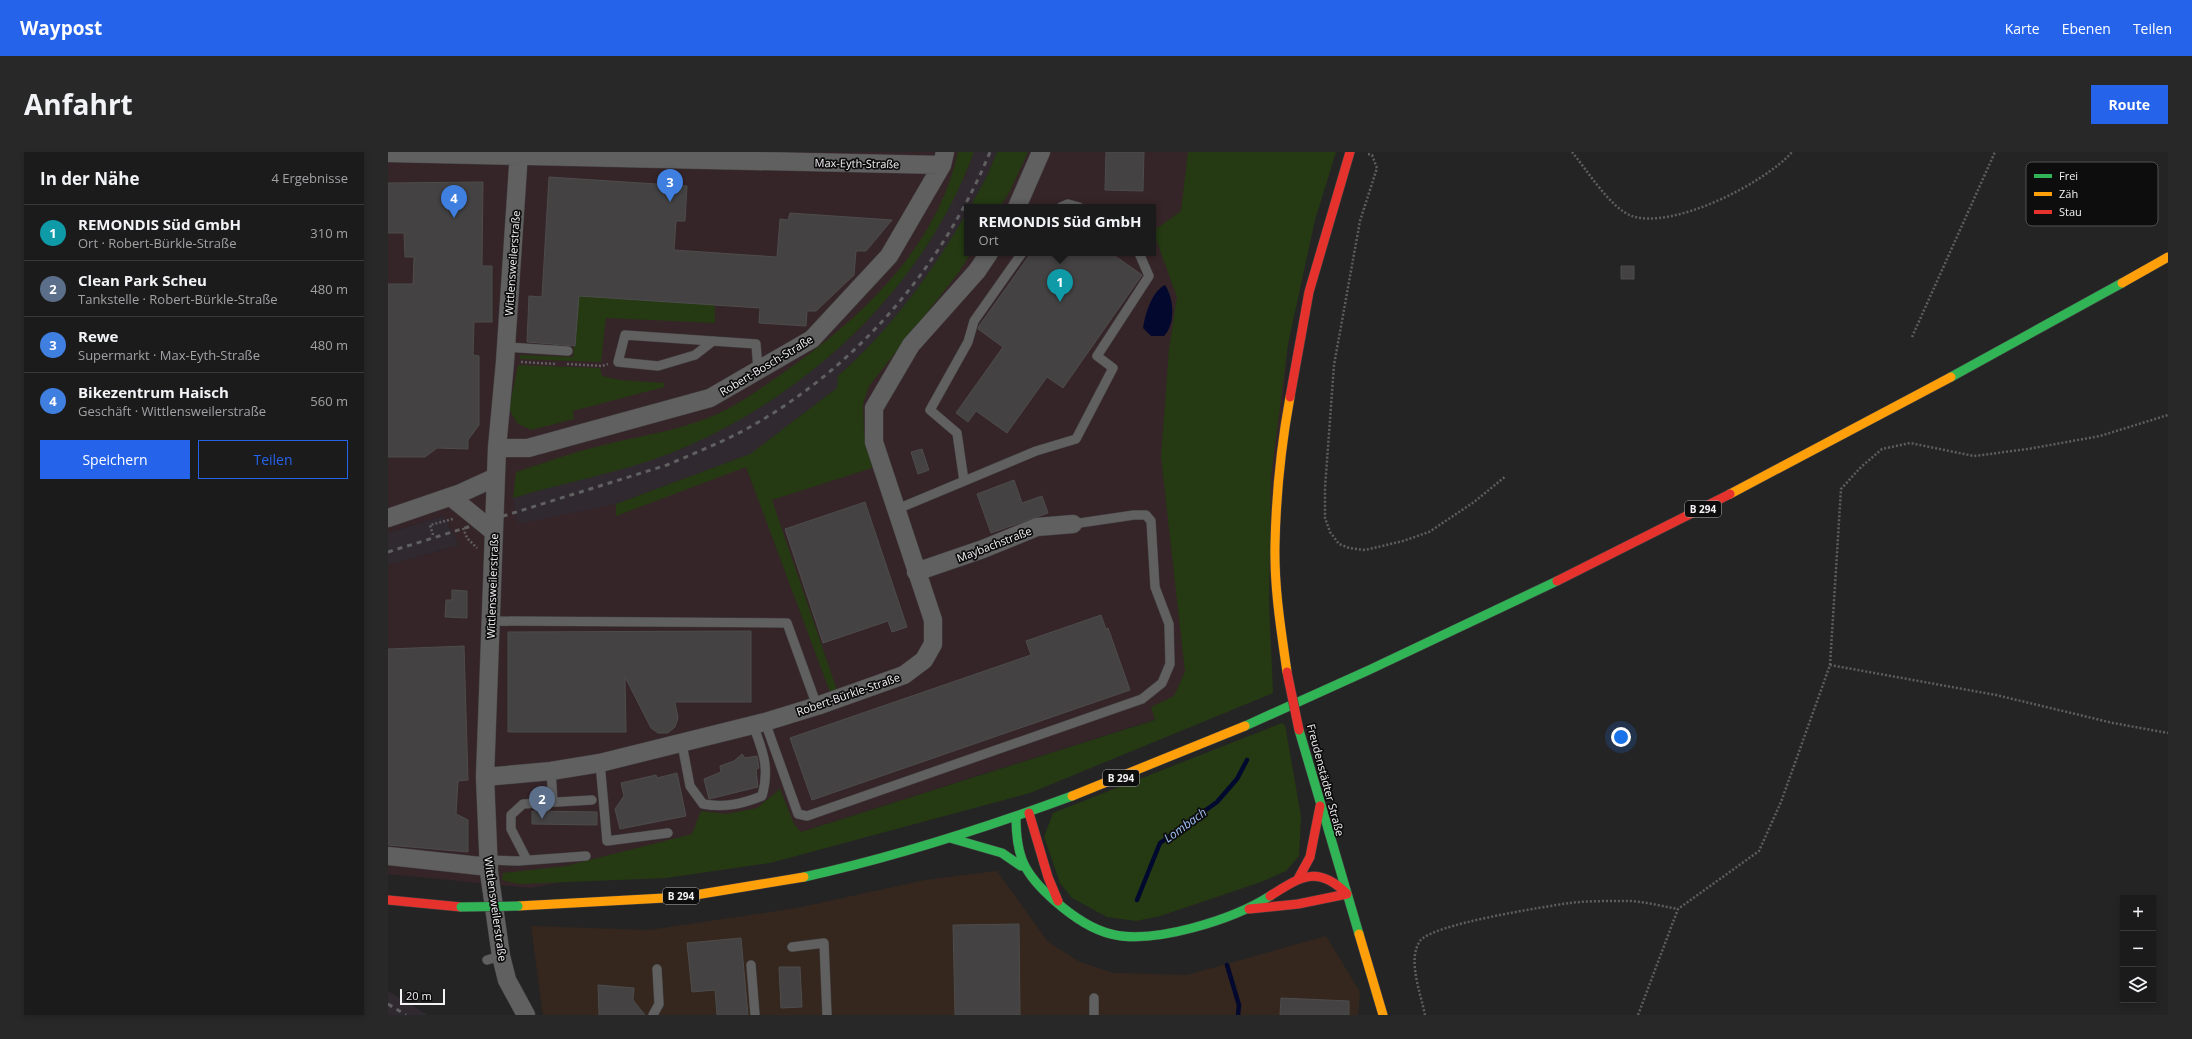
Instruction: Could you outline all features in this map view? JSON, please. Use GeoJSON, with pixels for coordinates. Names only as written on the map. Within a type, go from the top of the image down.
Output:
{"type":"FeatureCollection","features":[{"type":"Feature","properties":{"kind":"main road","name":"Freudenstädter Straße"},"geometry":{"type":"LineString","coordinates":[[1350,152],[1309,292],[1280,452],[1275,546],[1287,672],[1300,730],[1320,806],[1383,1015]]}},
{"type":"Feature","properties":{"kind":"main road","name":"B 294"},"geometry":{"type":"LineString","coordinates":[[388,900],[461,907],[518,906],[664,898],[760,884],[842,869],[950,838],[1029,813],[1226,736],[1464,627],[1632,545],[1916,399],[2168,257]]}},
{"type":"Feature","properties":{"kind":"main road"},"geometry":{"type":"LineString","coordinates":[[1298,879],[1310,857],[1320,806]]}},
{"type":"Feature","properties":{"kind":"main road"},"geometry":{"type":"LineString","coordinates":[[1029,813],[1048,877],[1060,906]]}},
{"type":"Feature","properties":{"kind":"main road"},"geometry":{"type":"LineString","coordinates":[[1016,817],[1016,848],[1022,866],[1038,887],[1060,906],[1086,924],[1119,936],[1158,934],[1198,925],[1249,909],[1283,907],[1330,899],[1346,894],[1333,881],[1319,876],[1298,879],[1249,909]]}},
{"type":"Feature","properties":{"kind":"main road"},"geometry":{"type":"LineString","coordinates":[[950,838],[1002,853],[1022,866]]}},
{"type":"Feature","properties":{"kind":"street"},"geometry":{"type":"LineString","coordinates":[[1018,204],[1041,152]]}},
{"type":"Feature","properties":{"kind":"street","name":"Max-Eyth-Straße"},"geometry":{"type":"LineString","coordinates":[[388,153],[519,153],[742,166],[943,159]]}},
{"type":"Feature","properties":{"kind":"street","name":"Wittlensweilerstraße"},"geometry":{"type":"LineString","coordinates":[[519,153],[506,347],[497,448],[485,777],[494,958],[526,1015]]}},
{"type":"Feature","properties":{"kind":"street","name":"Robert-Bosch-Straße"},"geometry":{"type":"LineString","coordinates":[[497,448],[528,448],[710,398],[812,339],[889,256],[943,159]]}},
{"type":"Feature","properties":{"kind":"street","name":"Robert-Bürkle-Straße"},"geometry":{"type":"LineString","coordinates":[[485,777],[551,771],[600,763],[759,724],[818,706],[904,675],[924,660],[933,644],[932,620],[874,442],[874,408],[911,345],[978,271],[986,256]]}},
{"type":"Feature","properties":{"kind":"street"},"geometry":{"type":"LineString","coordinates":[[388,518],[451,497],[496,477]]}},
{"type":"Feature","properties":{"kind":"street"},"geometry":{"type":"LineString","coordinates":[[451,497],[494,532]]}},
{"type":"Feature","properties":{"kind":"street","name":"Maybachstraße"},"geometry":{"type":"LineString","coordinates":[[916,572],[983,549],[1037,527],[1073,524]]}},
{"type":"Feature","properties":{"kind":"street"},"geometry":{"type":"LineString","coordinates":[[388,856],[489,864]]}},
{"type":"Feature","properties":{"kind":"lane"},"geometry":{"type":"LineString","coordinates":[[964,481],[957,433],[930,410],[968,342],[974,321],[1020,256]]}},
{"type":"Feature","properties":{"kind":"lane"},"geometry":{"type":"LineString","coordinates":[[895,510],[1036,451],[1076,438],[1113,368],[1097,356],[1149,276],[1140,256]]}},
{"type":"Feature","properties":{"kind":"lane"},"geometry":{"type":"LineString","coordinates":[[713,341],[695,354],[658,366],[618,362],[625,335],[713,341],[756,344],[758,370]]}},
{"type":"Feature","properties":{"kind":"lane"},"geometry":{"type":"LineString","coordinates":[[506,347],[568,351]]}},
{"type":"Feature","properties":{"kind":"lane"},"geometry":{"type":"LineString","coordinates":[[759,724],[798,814],[807,816],[1142,699],[1162,683],[1170,664],[1169,624],[1155,587],[1151,521],[1146,515],[1134,515],[1073,524]]}},
{"type":"Feature","properties":{"kind":"lane"},"geometry":{"type":"LineString","coordinates":[[490,621],[787,623],[818,706]]}},
{"type":"Feature","properties":{"kind":"lane"},"geometry":{"type":"LineString","coordinates":[[682,744],[690,786],[703,804],[717,807],[745,802],[762,796],[766,780],[764,753],[759,724]]}},
{"type":"Feature","properties":{"kind":"lane"},"geometry":{"type":"LineString","coordinates":[[600,763],[607,841],[668,833]]}},
{"type":"Feature","properties":{"kind":"lane"},"geometry":{"type":"LineString","coordinates":[[551,771],[553,802]]}},
{"type":"Feature","properties":{"kind":"lane"},"geometry":{"type":"LineString","coordinates":[[527,860],[511,829],[511,815],[523,804],[592,800]]}},
{"type":"Feature","properties":{"kind":"lane"},"geometry":{"type":"LineString","coordinates":[[489,864],[586,856]]}},
{"type":"Feature","properties":{"kind":"lane"},"geometry":{"type":"LineString","coordinates":[[792,948],[824,942],[828,1015]]}},
{"type":"Feature","properties":{"kind":"lane"},"geometry":{"type":"LineString","coordinates":[[751,965],[755,1015]]}},
{"type":"Feature","properties":{"kind":"lane"},"geometry":{"type":"LineString","coordinates":[[653,1015],[659,1004],[657,969]]}},
{"type":"Feature","properties":{"kind":"lane"},"geometry":{"type":"LineString","coordinates":[[1094,998],[1094,1015]]}},
{"type":"Feature","properties":{"kind":"path"},"geometry":{"type":"LineString","coordinates":[[1364,152],[1372,155],[1377,168],[1360,222],[1334,365],[1325,518],[1330,532],[1339,544],[1349,548],[1366,550],[1403,541],[1429,532],[1474,502],[1506,476]]}},
{"type":"Feature","properties":{"kind":"path"},"geometry":{"type":"LineString","coordinates":[[1572,152],[1616,206],[1632,216],[1662,218],[1697,210],[1741,189],[1782,164],[1792,152]]}},
{"type":"Feature","properties":{"kind":"path"},"geometry":{"type":"LineString","coordinates":[[1912,337],[1995,152]]}},
{"type":"Feature","properties":{"kind":"path"},"geometry":{"type":"LineString","coordinates":[[1638,1015],[1678,909],[1759,851],[1781,802],[1830,665],[1841,489],[1861,467],[1882,449],[1910,443],[1974,456],[2028,449],[2100,436],[2168,415]]}},
{"type":"Feature","properties":{"kind":"path"},"geometry":{"type":"LineString","coordinates":[[434,535],[430,525],[458,518]]}},
{"type":"Feature","properties":{"kind":"path"},"geometry":{"type":"LineString","coordinates":[[461,523],[467,538],[492,563]]}},
{"type":"Feature","properties":{"kind":"path"},"geometry":{"type":"LineString","coordinates":[[1830,665],[1996,694],[2113,723],[2168,733]]}},
{"type":"Feature","properties":{"kind":"path"},"geometry":{"type":"LineString","coordinates":[[1425,1015],[1415,964],[1415,950],[1421,940],[1431,932],[1499,915],[1570,903],[1623,901],[1678,909]]}},
{"type":"Feature","properties":{"kind":"shaded area"},"geometry":{"type":"Polygon","coordinates":[[[388,152],[1318,152],[1297,223],[1261,686],[769,842],[530,888],[388,874],[388,565],[459,545],[444,516],[388,533],[388,152]]]}},
{"type":"Feature","properties":{"kind":"shaded area"},"geometry":{"type":"Polygon","coordinates":[[[974,152],[997,152],[987,176],[972,204],[964,204],[964,217],[948,246],[912,298],[868,350],[839,376],[837,388],[750,454],[616,504],[518,524],[513,498],[670,453],[719,431],[855,334],[888,298],[937,227],[965,177],[974,152]]]}},
{"type":"Feature","properties":{"kind":"shaded area"},"geometry":{"type":"Polygon","coordinates":[[[444,516],[459,545],[388,565],[388,533],[444,516]]]}},
{"type":"Feature","properties":{"kind":"shaded area"},"geometry":{"type":"Polygon","coordinates":[[[997,871],[1048,942],[1080,962],[1113,973],[1187,975],[1326,936],[1360,992],[1358,1015],[543,1015],[531,926],[649,930],[797,908],[925,880],[997,871]]]}},
{"type":"Feature","properties":{"kind":"shaded area"},"geometry":{"type":"Polygon","coordinates":[[[388,991],[428,1015],[388,1015],[388,991]]]}},
{"type":"Feature","properties":{"kind":"green space"},"geometry":{"type":"Polygon","coordinates":[[[958,152],[974,152],[952,202],[924,249],[891,293],[854,334],[813,370],[768,402],[720,430],[671,453],[612,472],[513,498],[516,472],[589,449],[692,424],[715,415],[744,400],[809,354],[838,331],[865,306],[890,280],[913,251],[932,220],[948,187],[958,152]]]}},
{"type":"Feature","properties":{"kind":"green space"},"geometry":{"type":"Polygon","coordinates":[[[997,152],[1028,152],[1010,191],[1002,204],[972,204],[987,176],[997,152]]]}},
{"type":"Feature","properties":{"kind":"green space"},"geometry":{"type":"Polygon","coordinates":[[[1188,152],[1336,152],[1315,220],[1288,344],[1271,477],[1269,602],[1273,693],[1030,793],[770,863],[666,878],[519,884],[502,880],[503,873],[566,866],[692,834],[701,811],[726,814],[757,808],[780,789],[794,824],[801,832],[1155,720],[1151,707],[1174,696],[1185,672],[1161,457],[1169,349],[1177,297],[1156,239],[1156,229],[1181,211],[1188,152]]]}},
{"type":"Feature","properties":{"kind":"green space"},"geometry":{"type":"Polygon","coordinates":[[[964,217],[964,256],[969,256],[959,272],[869,386],[863,404],[864,434],[872,468],[772,500],[837,690],[830,692],[746,467],[616,516],[616,504],[750,454],[837,388],[838,376],[893,320],[925,278],[964,217]]]}},
{"type":"Feature","properties":{"kind":"green space"},"geometry":{"type":"Polygon","coordinates":[[[579,296],[715,305],[715,323],[606,318],[601,362],[520,359],[520,355],[573,357],[579,296]]]}},
{"type":"Feature","properties":{"kind":"green space"},"geometry":{"type":"Polygon","coordinates":[[[518,365],[600,368],[602,376],[620,380],[665,383],[664,387],[573,411],[574,419],[531,430],[517,423],[509,409],[518,365]]]}},
{"type":"Feature","properties":{"kind":"green space"},"geometry":{"type":"Polygon","coordinates":[[[1282,723],[1285,725],[1301,816],[1299,856],[1286,871],[1261,882],[1160,916],[1136,921],[1107,917],[1072,898],[1060,883],[1044,837],[1053,813],[1282,723]]]}},
{"type":"Feature","properties":{"kind":"water"},"geometry":{"type":"Polygon","coordinates":[[[1165,285],[1172,304],[1172,318],[1168,331],[1164,336],[1151,336],[1143,328],[1145,316],[1156,292],[1165,285]]]}},
{"type":"Feature","properties":{"kind":"building"},"geometry":{"type":"Polygon","coordinates":[[[1106,152],[1144,152],[1143,191],[1105,190],[1106,152]]]}},
{"type":"Feature","properties":{"kind":"building"},"geometry":{"type":"Polygon","coordinates":[[[549,177],[687,186],[685,221],[676,221],[674,250],[777,257],[780,219],[788,220],[790,213],[892,220],[866,251],[856,251],[854,275],[816,311],[807,311],[806,326],[759,323],[760,308],[579,296],[575,346],[527,342],[529,296],[542,297],[549,177]]]}},
{"type":"Feature","properties":{"kind":"building"},"geometry":{"type":"Polygon","coordinates":[[[483,182],[482,266],[492,266],[492,322],[474,322],[473,355],[479,356],[479,425],[468,440],[468,449],[437,448],[425,457],[388,457],[388,284],[413,284],[414,257],[405,257],[404,233],[388,233],[388,183],[483,182]]]}},
{"type":"Feature","properties":{"kind":"building"},"geometry":{"type":"Polygon","coordinates":[[[1029,256],[1115,256],[1142,275],[1063,388],[1047,377],[1007,433],[976,411],[968,422],[956,413],[1003,347],[978,329],[1029,256]]]}},
{"type":"Feature","properties":{"kind":"building"},"geometry":{"type":"Polygon","coordinates":[[[1621,266],[1634,266],[1634,279],[1621,279],[1621,266]]]}},
{"type":"Feature","properties":{"kind":"building"},"geometry":{"type":"Polygon","coordinates":[[[922,449],[929,470],[918,474],[911,452],[922,449]]]}},
{"type":"Feature","properties":{"kind":"building"},"geometry":{"type":"Polygon","coordinates":[[[1014,480],[1022,503],[1042,496],[1048,513],[991,533],[977,494],[1014,480]]]}},
{"type":"Feature","properties":{"kind":"building"},"geometry":{"type":"Polygon","coordinates":[[[865,502],[907,627],[892,632],[888,621],[823,643],[785,529],[865,502]]]}},
{"type":"Feature","properties":{"kind":"building"},"geometry":{"type":"Polygon","coordinates":[[[452,590],[467,591],[467,618],[445,617],[446,600],[452,600],[452,590]]]}},
{"type":"Feature","properties":{"kind":"building"},"geometry":{"type":"Polygon","coordinates":[[[1101,615],[1106,629],[1108,628],[1130,690],[812,800],[790,738],[1031,655],[1026,641],[1101,615]]]}},
{"type":"Feature","properties":{"kind":"building"},"geometry":{"type":"Polygon","coordinates":[[[751,631],[751,702],[675,702],[678,718],[675,727],[668,733],[658,733],[651,728],[625,677],[626,732],[508,732],[508,632],[751,631]]]}},
{"type":"Feature","properties":{"kind":"building"},"geometry":{"type":"Polygon","coordinates":[[[464,646],[468,780],[458,781],[456,814],[468,820],[468,852],[388,845],[388,649],[464,646]]]}},
{"type":"Feature","properties":{"kind":"building"},"geometry":{"type":"Polygon","coordinates":[[[742,754],[745,758],[757,756],[759,768],[756,770],[758,787],[709,799],[704,779],[721,772],[720,766],[734,761],[742,754]]]}},
{"type":"Feature","properties":{"kind":"building"},"geometry":{"type":"Polygon","coordinates":[[[677,773],[686,816],[620,829],[615,809],[624,796],[621,783],[656,775],[657,778],[677,773]]]}},
{"type":"Feature","properties":{"kind":"building"},"geometry":{"type":"Polygon","coordinates":[[[532,811],[597,812],[597,825],[532,824],[532,811]]]}},
{"type":"Feature","properties":{"kind":"building"},"geometry":{"type":"Polygon","coordinates":[[[1019,924],[1020,1015],[955,1015],[953,925],[1019,924]]]}},
{"type":"Feature","properties":{"kind":"building"},"geometry":{"type":"Polygon","coordinates":[[[741,938],[748,1015],[717,1015],[715,990],[692,992],[687,943],[741,938]]]}},
{"type":"Feature","properties":{"kind":"building"},"geometry":{"type":"Polygon","coordinates":[[[779,967],[800,967],[802,1007],[781,1008],[779,967]]]}},
{"type":"Feature","properties":{"kind":"building"},"geometry":{"type":"Polygon","coordinates":[[[598,985],[634,988],[633,1000],[645,1015],[599,1015],[598,985]]]}},
{"type":"Feature","properties":{"kind":"building"},"geometry":{"type":"Polygon","coordinates":[[[1281,998],[1349,1001],[1349,1015],[1280,1015],[1281,998]]]}},
{"type":"Feature","properties":{"kind":"waterway","name":"Lombach"},"geometry":{"type":"LineString","coordinates":[[1137,900],[1160,843],[1217,802],[1237,779],[1247,760]]}},
{"type":"Feature","properties":{"kind":"waterway","name":"Lombach"},"geometry":{"type":"LineString","coordinates":[[1227,965],[1239,1005],[1238,1015]]}},
{"type":"Feature","properties":{"kind":"railway"},"geometry":{"type":"LineString","coordinates":[[965,204],[990,152]]}},
{"type":"Feature","properties":{"kind":"railway"},"geometry":{"type":"LineString","coordinates":[[388,552],[667,465],[750,427],[789,402],[826,374],[861,343],[893,309],[922,273],[948,234],[964,206]]}},
{"type":"Feature","properties":{"kind":"railway"},"geometry":{"type":"LineString","coordinates":[[388,1004],[406,1015]]}},
{"type":"Feature","properties":{"kind":"traffic: fast"},"geometry":{"type":"LineString","coordinates":[[1951,377],[2122,283]]}},
{"type":"Feature","properties":{"kind":"traffic: fast"},"geometry":{"type":"LineString","coordinates":[[1245,726],[1369,670],[1557,581]]}},
{"type":"Feature","properties":{"kind":"traffic: fast"},"geometry":{"type":"LineString","coordinates":[[1299,730],[1359,934]]}},
{"type":"Feature","properties":{"kind":"traffic: fast"},"geometry":{"type":"LineString","coordinates":[[804,877],[940,841],[1072,796]]}},
{"type":"Feature","properties":{"kind":"traffic: fast"},"geometry":{"type":"LineString","coordinates":[[1016,817],[1016,831],[1020,854],[1029,873],[1044,891],[1055,901],[1074,916],[1103,932],[1129,936],[1149,936],[1171,933],[1215,921],[1255,905],[1270,896]]}},
{"type":"Feature","properties":{"kind":"traffic: fast"},"geometry":{"type":"LineString","coordinates":[[950,838],[1002,853],[1021,866]]}},
{"type":"Feature","properties":{"kind":"traffic: fast"},"geometry":{"type":"LineString","coordinates":[[461,907],[518,906]]}},
{"type":"Feature","properties":{"kind":"traffic: slow"},"geometry":{"type":"LineString","coordinates":[[2122,283],[2168,257]]}},
{"type":"Feature","properties":{"kind":"traffic: slow"},"geometry":{"type":"LineString","coordinates":[[1730,494],[1951,377]]}},
{"type":"Feature","properties":{"kind":"traffic: slow"},"geometry":{"type":"LineString","coordinates":[[1287,672],[1277,593],[1275,545],[1276,508],[1284,434],[1290,397]]}},
{"type":"Feature","properties":{"kind":"traffic: slow"},"geometry":{"type":"LineString","coordinates":[[1072,796],[1245,726]]}},
{"type":"Feature","properties":{"kind":"traffic: slow"},"geometry":{"type":"LineString","coordinates":[[518,906],[683,897],[804,877]]}},
{"type":"Feature","properties":{"kind":"traffic: slow"},"geometry":{"type":"LineString","coordinates":[[1359,934],[1383,1015]]}},
{"type":"Feature","properties":{"kind":"traffic: jam"},"geometry":{"type":"LineString","coordinates":[[1290,397],[1309,292],[1350,152]]}},
{"type":"Feature","properties":{"kind":"traffic: jam"},"geometry":{"type":"LineString","coordinates":[[1557,581],[1730,494]]}},
{"type":"Feature","properties":{"kind":"traffic: jam"},"geometry":{"type":"LineString","coordinates":[[1287,672],[1299,730]]}},
{"type":"Feature","properties":{"kind":"traffic: jam"},"geometry":{"type":"LineString","coordinates":[[1298,879],[1310,857],[1320,806]]}},
{"type":"Feature","properties":{"kind":"traffic: jam"},"geometry":{"type":"LineString","coordinates":[[1029,813],[1048,877],[1058,901]]}},
{"type":"Feature","properties":{"kind":"traffic: jam"},"geometry":{"type":"LineString","coordinates":[[1249,909],[1298,904],[1347,894],[1327,879],[1309,877],[1291,883],[1270,896]]}},
{"type":"Feature","properties":{"kind":"traffic: jam"},"geometry":{"type":"LineString","coordinates":[[388,900],[461,907]]}},
{"type":"Feature","properties":{"kind":"place","name":"Rewe"},"geometry":{"type":"Point","coordinates":[670,202]}},
{"type":"Feature","properties":{"kind":"place","name":"Bikezentrum Haisch"},"geometry":{"type":"Point","coordinates":[454,218]}},
{"type":"Feature","properties":{"kind":"place","name":"REMONDIS Süd GmbH"},"geometry":{"type":"Point","coordinates":[1060,302]}},
{"type":"Feature","properties":{"kind":"place","name":"Clean Park Scheu"},"geometry":{"type":"Point","coordinates":[542,819]}}]}
